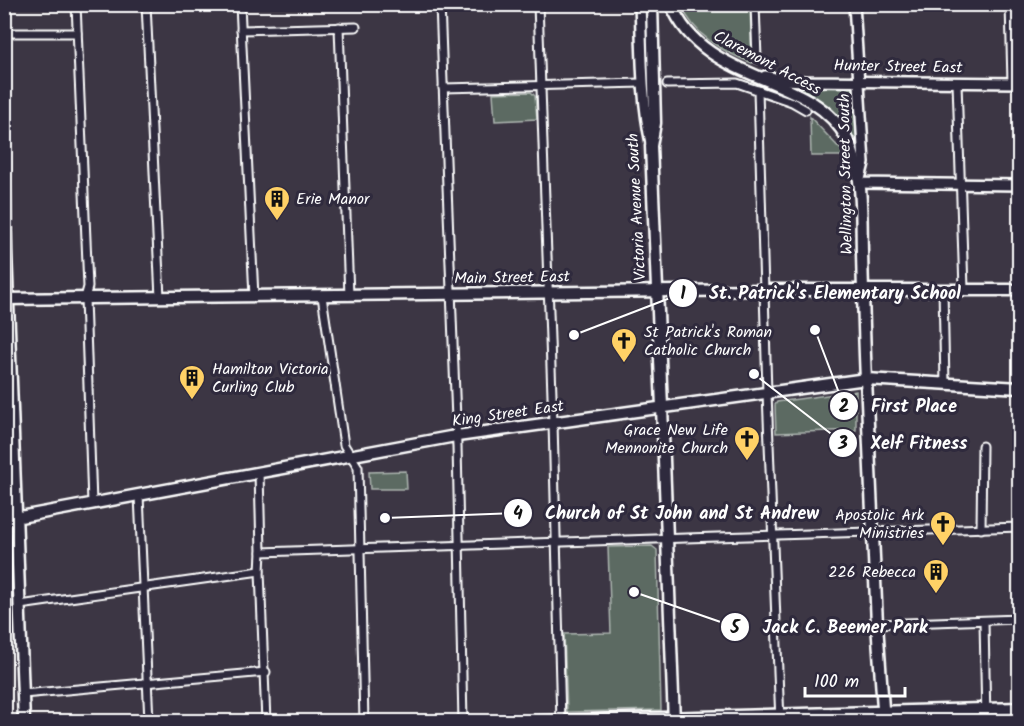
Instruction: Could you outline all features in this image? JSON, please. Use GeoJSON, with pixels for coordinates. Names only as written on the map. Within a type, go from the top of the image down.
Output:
{"type":"FeatureCollection","features":[{"type":"Feature","properties":{"kind":"main road"},"geometry":{"type":"LineString","coordinates":[[651,146],[655,123],[652,4]]}},
{"type":"Feature","properties":{"kind":"main road","name":"Claremont Access"},"geometry":{"type":"LineString","coordinates":[[671,4],[676,18],[690,36],[721,60],[806,99],[822,109],[846,137],[859,183]]}},
{"type":"Feature","properties":{"kind":"main road","name":"Victoria Avenue South"},"geometry":{"type":"LineString","coordinates":[[651,146],[674,720]]}},
{"type":"Feature","properties":{"kind":"main road"},"geometry":{"type":"LineString","coordinates":[[4,162],[9,411],[16,518],[24,722]]}},
{"type":"Feature","properties":{"kind":"main road","name":"Wellington Street South"},"geometry":{"type":"LineString","coordinates":[[859,183],[872,531],[884,716]]}},
{"type":"Feature","properties":{"kind":"main road","name":"Main Street East"},"geometry":{"type":"LineString","coordinates":[[6,299],[764,290],[1020,290]]}},
{"type":"Feature","properties":{"kind":"main road","name":"King Street East"},"geometry":{"type":"LineString","coordinates":[[4,520],[456,436],[866,379],[1020,388]]}},
{"type":"Feature","properties":{"kind":"main road"},"geometry":{"type":"LineString","coordinates":[[516,722],[884,716],[1020,708]]}},
{"type":"Feature","properties":{"kind":"street"},"geometry":{"type":"LineString","coordinates":[[76,4],[88,287],[85,298],[92,504]]}},
{"type":"Feature","properties":{"kind":"street"},"geometry":{"type":"LineString","coordinates":[[147,4],[160,298]]}},
{"type":"Feature","properties":{"kind":"street"},"geometry":{"type":"LineString","coordinates":[[240,4],[254,297]]}},
{"type":"Feature","properties":{"kind":"street"},"geometry":{"type":"LineString","coordinates":[[440,4],[456,436],[463,722]]}},
{"type":"Feature","properties":{"kind":"street"},"geometry":{"type":"LineString","coordinates":[[538,4],[561,721]]}},
{"type":"Feature","properties":{"kind":"street","name":"Victoria Avenue South"},"geometry":{"type":"LineString","coordinates":[[640,4],[643,83],[651,146]]}},
{"type":"Feature","properties":{"kind":"street"},"geometry":{"type":"LineString","coordinates":[[755,4],[757,58]]}},
{"type":"Feature","properties":{"kind":"street","name":"Wellington Street South"},"geometry":{"type":"LineString","coordinates":[[854,4],[856,67],[859,80],[864,163],[859,183]]}},
{"type":"Feature","properties":{"kind":"street"},"geometry":{"type":"LineString","coordinates":[[1010,4],[1016,83]]}},
{"type":"Feature","properties":{"kind":"street"},"geometry":{"type":"LineString","coordinates":[[339,27],[349,296]]}},
{"type":"Feature","properties":{"kind":"street"},"geometry":{"type":"LineString","coordinates":[[241,30],[356,27]]}},
{"type":"Feature","properties":{"kind":"street"},"geometry":{"type":"LineString","coordinates":[[4,33],[77,33]]}},
{"type":"Feature","properties":{"kind":"street","name":"Hunter Street East"},"geometry":{"type":"LineString","coordinates":[[742,70],[784,80],[805,81],[1016,83]]}},
{"type":"Feature","properties":{"kind":"street"},"geometry":{"type":"LineString","coordinates":[[443,88],[643,83]]}},
{"type":"Feature","properties":{"kind":"street"},"geometry":{"type":"LineString","coordinates":[[667,84],[731,83],[792,102],[806,111]]}},
{"type":"Feature","properties":{"kind":"street"},"geometry":{"type":"LineString","coordinates":[[957,83],[964,289]]}},
{"type":"Feature","properties":{"kind":"street"},"geometry":{"type":"LineString","coordinates":[[758,90],[780,718]]}},
{"type":"Feature","properties":{"kind":"street"},"geometry":{"type":"LineString","coordinates":[[859,183],[1020,185]]}},
{"type":"Feature","properties":{"kind":"street"},"geometry":{"type":"LineString","coordinates":[[943,290],[945,384]]}},
{"type":"Feature","properties":{"kind":"street"},"geometry":{"type":"LineString","coordinates":[[322,296],[344,445],[358,467],[364,722]]}},
{"type":"Feature","properties":{"kind":"street"},"geometry":{"type":"LineString","coordinates":[[981,529],[982,446]]}},
{"type":"Feature","properties":{"kind":"street"},"geometry":{"type":"LineString","coordinates":[[259,472],[266,722]]}},
{"type":"Feature","properties":{"kind":"street"},"geometry":{"type":"LineString","coordinates":[[139,495],[149,722]]}},
{"type":"Feature","properties":{"kind":"street"},"geometry":{"type":"LineString","coordinates":[[261,552],[1020,527]]}},
{"type":"Feature","properties":{"kind":"street"},"geometry":{"type":"LineString","coordinates":[[20,605],[260,571]]}},
{"type":"Feature","properties":{"kind":"street"},"geometry":{"type":"LineString","coordinates":[[877,624],[1020,620]]}},
{"type":"Feature","properties":{"kind":"street"},"geometry":{"type":"LineString","coordinates":[[984,621],[986,722]]}},
{"type":"Feature","properties":{"kind":"street"},"geometry":{"type":"LineString","coordinates":[[23,694],[266,672]]}},
{"type":"Feature","properties":{"kind":"green space"},"geometry":{"type":"Polygon","coordinates":[[[681,5],[750,5],[752,63],[720,48],[701,34],[681,5]]]}},
{"type":"Feature","properties":{"kind":"green space"},"geometry":{"type":"Polygon","coordinates":[[[798,85],[855,86],[859,142],[857,143],[832,111],[798,88],[798,85]]]}},
{"type":"Feature","properties":{"kind":"green space"},"geometry":{"type":"Polygon","coordinates":[[[531,92],[535,96],[537,119],[495,121],[493,93],[531,92]]]}},
{"type":"Feature","properties":{"kind":"green space"},"geometry":{"type":"Polygon","coordinates":[[[810,117],[843,152],[845,156],[811,156],[810,117]]]}},
{"type":"Feature","properties":{"kind":"green space"},"geometry":{"type":"Polygon","coordinates":[[[856,391],[856,430],[776,433],[775,405],[777,402],[856,391]]]}},
{"type":"Feature","properties":{"kind":"green space"},"geometry":{"type":"Polygon","coordinates":[[[406,471],[407,489],[370,489],[369,472],[406,471]]]}},
{"type":"Feature","properties":{"kind":"green space"},"geometry":{"type":"Polygon","coordinates":[[[652,546],[657,550],[661,710],[567,712],[564,634],[611,633],[608,547],[652,546]]]}},
{"type":"Feature","properties":{"kind":"place","name":"Erie Manor"},"geometry":{"type":"Point","coordinates":[277,222]}},
{"type":"Feature","properties":{"kind":"place","name":"First Place"},"geometry":{"type":"Point","coordinates":[815,330]}},
{"type":"Feature","properties":{"kind":"place","name":"St. Patrick's Elementary School"},"geometry":{"type":"Point","coordinates":[574,335]}},
{"type":"Feature","properties":{"kind":"place","name":"St Patrick's Roman Catholic Church"},"geometry":{"type":"Point","coordinates":[624,364]}},
{"type":"Feature","properties":{"kind":"place","name":"Xelf Fitness"},"geometry":{"type":"Point","coordinates":[754,374]}},
{"type":"Feature","properties":{"kind":"place","name":"Hamilton Victoria Curling Club"},"geometry":{"type":"Point","coordinates":[192,401]}},
{"type":"Feature","properties":{"kind":"place","name":"Grace New Life Mennonite Church"},"geometry":{"type":"Point","coordinates":[747,462]}},
{"type":"Feature","properties":{"kind":"place","name":"Church of St John and St Andrew"},"geometry":{"type":"Point","coordinates":[385,518]}},
{"type":"Feature","properties":{"kind":"place","name":"Apostolic Ark Ministries"},"geometry":{"type":"Point","coordinates":[943,547]}},
{"type":"Feature","properties":{"kind":"place","name":"Jack C. Beemer Park"},"geometry":{"type":"Point","coordinates":[634,592]}},
{"type":"Feature","properties":{"kind":"place","name":"226 Rebecca"},"geometry":{"type":"Point","coordinates":[936,595]}}]}
